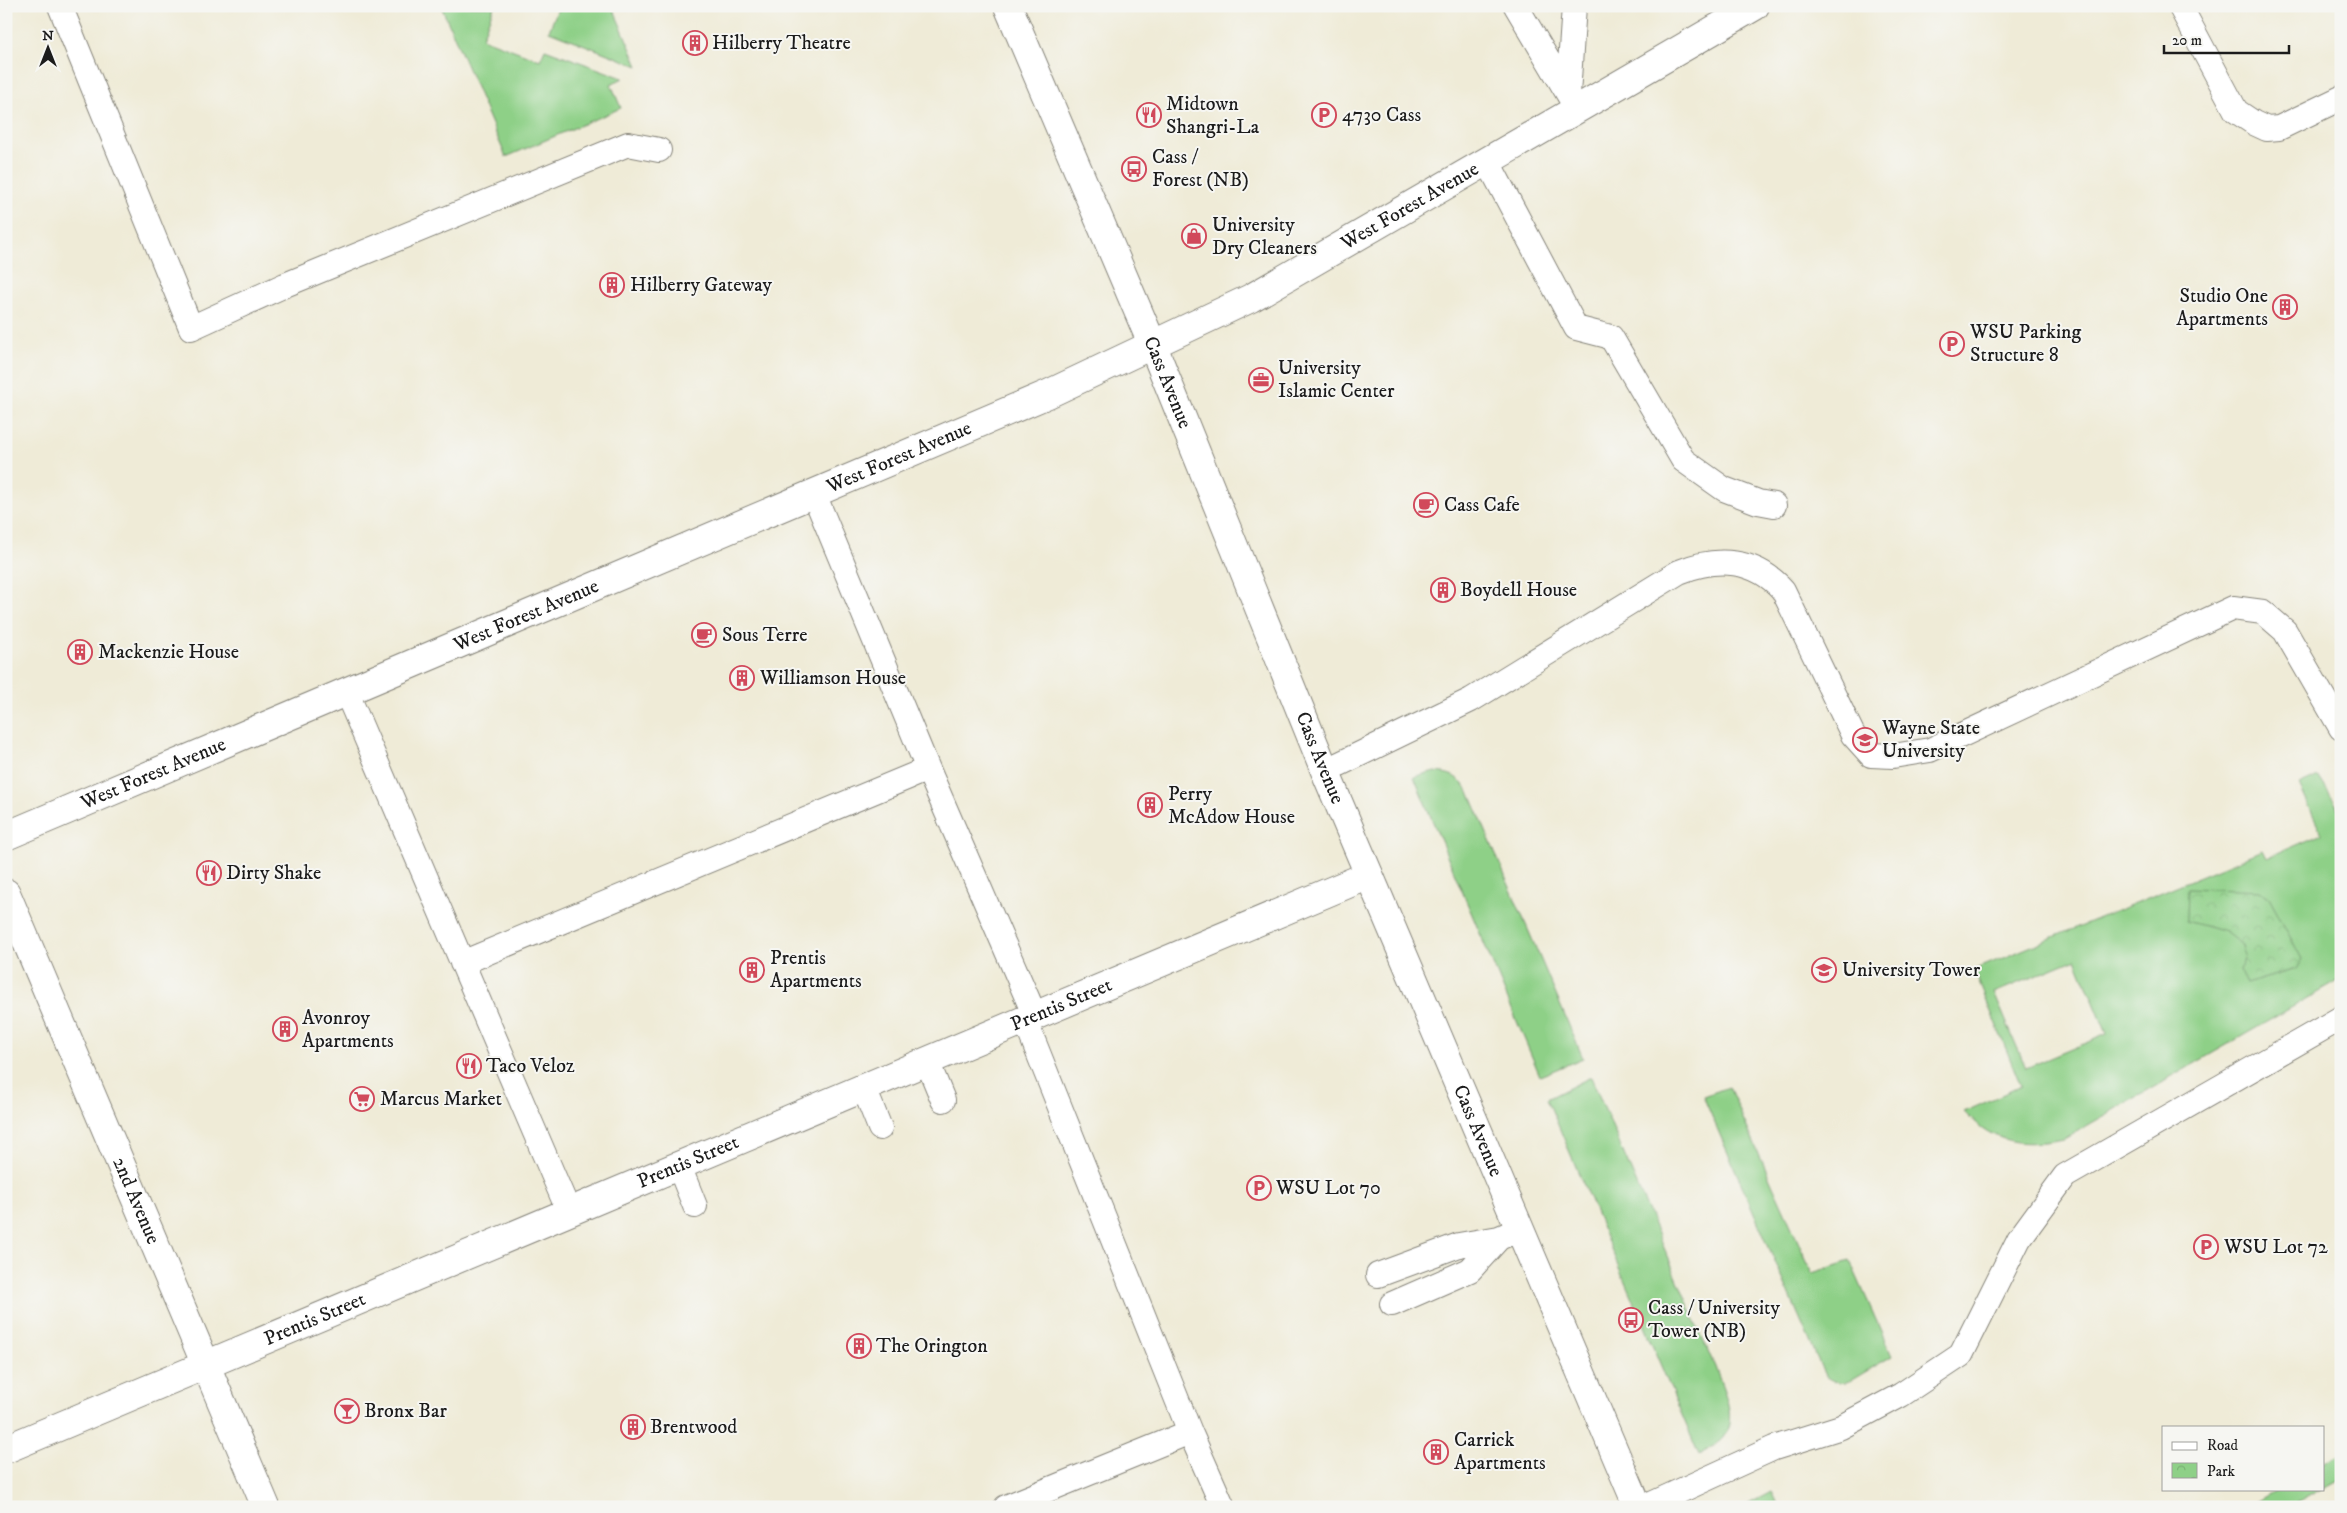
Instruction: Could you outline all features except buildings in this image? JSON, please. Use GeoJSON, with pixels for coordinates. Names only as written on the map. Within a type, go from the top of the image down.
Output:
{"type":"FeatureCollection","features":[{"type":"Feature","properties":{"kind":"street","name":"Cass Avenue"},"geometry":{"type":"LineString","coordinates":[[1008,6],[1153,346],[1369,875],[1509,1234],[1638,1507]]}},
{"type":"Feature","properties":{"kind":"street","name":"West Forest Avenue"},"geometry":{"type":"LineString","coordinates":[[6,836],[814,494],[1048,394],[1153,346],[1252,298],[1488,162],[1573,101],[1755,6]]}},
{"type":"Feature","properties":{"kind":"street","name":"Prentis Street"},"geometry":{"type":"LineString","coordinates":[[6,1449],[1369,875]]}},
{"type":"Feature","properties":{"kind":"street","name":"2nd Avenue"},"geometry":{"type":"LineString","coordinates":[[6,893],[266,1507]]}},
{"type":"Feature","properties":{"kind":"lane"},"geometry":{"type":"LineString","coordinates":[[60,6],[191,328],[285,285],[628,144],[658,150]]}},
{"type":"Feature","properties":{"kind":"lane"},"geometry":{"type":"LineString","coordinates":[[1516,6],[1573,101]]}},
{"type":"Feature","properties":{"kind":"lane"},"geometry":{"type":"LineString","coordinates":[[1573,101],[1574,6]]}},
{"type":"Feature","properties":{"kind":"lane"},"geometry":{"type":"LineString","coordinates":[[2180,6],[2236,111],[2254,123],[2267,129],[2279,128],[2341,98]]}},
{"type":"Feature","properties":{"kind":"lane"},"geometry":{"type":"LineString","coordinates":[[1488,162],[1576,328],[1611,337],[1683,460],[1724,489],[1758,502],[1774,505]]}},
{"type":"Feature","properties":{"kind":"lane"},"geometry":{"type":"LineString","coordinates":[[814,494],[1030,1018],[1190,1432],[1224,1507]]}},
{"type":"Feature","properties":{"kind":"lane"},"geometry":{"type":"LineString","coordinates":[[1325,771],[1471,700],[1679,572],[1709,563],[1734,563],[1758,569],[1772,577],[1783,590],[1853,735],[1871,755],[1893,756],[1930,750],[2233,608],[2263,612],[2285,631],[2341,728]]}},
{"type":"Feature","properties":{"kind":"lane"},"geometry":{"type":"LineString","coordinates":[[346,691],[569,1212]]}},
{"type":"Feature","properties":{"kind":"lane"},"geometry":{"type":"LineString","coordinates":[[462,963],[928,769]]}},
{"type":"Feature","properties":{"kind":"lane"},"geometry":{"type":"LineString","coordinates":[[1645,1507],[1774,1448],[1841,1427],[1901,1395],[1961,1355],[2019,1239],[2065,1176],[2341,1018]]}},
{"type":"Feature","properties":{"kind":"lane"},"geometry":{"type":"LineString","coordinates":[[927,1061],[943,1100]]}},
{"type":"Feature","properties":{"kind":"lane"},"geometry":{"type":"LineString","coordinates":[[864,1088],[880,1128]]}},
{"type":"Feature","properties":{"kind":"lane"},"geometry":{"type":"LineString","coordinates":[[679,1166],[695,1206]]}},
{"type":"Feature","properties":{"kind":"lane"},"geometry":{"type":"LineString","coordinates":[[1378,1275],[1459,1245],[1509,1234]]}},
{"type":"Feature","properties":{"kind":"lane"},"geometry":{"type":"LineString","coordinates":[[1392,1304],[1470,1270],[1509,1234]]}},
{"type":"Feature","properties":{"kind":"lane"},"geometry":{"type":"LineString","coordinates":[[1006,1507],[1190,1432]]}},
{"type":"Feature","properties":{"kind":"green space"},"geometry":{"type":"Polygon","coordinates":[[[441,6],[494,6],[482,38],[540,60],[545,49],[623,78],[611,84],[621,108],[506,157],[441,6]]]}},
{"type":"Feature","properties":{"kind":"green space"},"geometry":{"type":"Polygon","coordinates":[[[559,6],[612,6],[638,66],[549,31],[559,6]]]}},
{"type":"Feature","properties":{"kind":"green space"},"geometry":{"type":"Polygon","coordinates":[[[1431,772],[1445,773],[1458,779],[1470,794],[1583,1058],[1540,1076],[1414,777],[1431,772]]]}},
{"type":"Feature","properties":{"kind":"green space"},"geometry":{"type":"Polygon","coordinates":[[[2318,776],[2341,812],[2341,979],[2064,1139],[2035,1143],[2010,1140],[1998,1137],[1975,1123],[1964,1112],[2021,1086],[1974,970],[2263,850],[2267,858],[2322,834],[2299,785],[2318,776]],[[2076,959],[1994,993],[2026,1068],[2107,1034],[2076,959]]]}},
{"type":"Feature","properties":{"kind":"green space"},"geometry":{"type":"Polygon","coordinates":[[[2187,888],[2260,891],[2269,898],[2302,959],[2296,969],[2246,984],[2239,970],[2245,956],[2242,945],[2225,932],[2186,921],[2187,888]]]}},
{"type":"Feature","properties":{"kind":"green space"},"geometry":{"type":"Polygon","coordinates":[[[1591,1077],[1726,1396],[1730,1416],[1725,1434],[1717,1444],[1699,1455],[1547,1099],[1591,1077]]]}},
{"type":"Feature","properties":{"kind":"green space"},"geometry":{"type":"Polygon","coordinates":[[[1729,1087],[1812,1273],[1850,1261],[1892,1356],[1850,1381],[1837,1382],[1825,1376],[1703,1096],[1729,1087]]]}},
{"type":"Feature","properties":{"kind":"green space"},"geometry":{"type":"Polygon","coordinates":[[[2341,1454],[2341,1479],[2324,1488],[2324,1463],[2341,1454]]]}},
{"type":"Feature","properties":{"kind":"green space"},"geometry":{"type":"Polygon","coordinates":[[[2277,1490],[2320,1490],[2291,1507],[2248,1507],[2277,1490]]]}},
{"type":"Feature","properties":{"kind":"green space"},"geometry":{"type":"Polygon","coordinates":[[[1771,1492],[1779,1507],[1743,1507],[1771,1492]]]}},
{"type":"Feature","properties":{"kind":"place","name":"Hilberry Theatre"},"geometry":{"type":"Point","coordinates":[695,43]}},
{"type":"Feature","properties":{"kind":"place","name":"Midtown Shangri-La"},"geometry":{"type":"Point","coordinates":[1149,115]}},
{"type":"Feature","properties":{"kind":"place","name":"4730 Cass"},"geometry":{"type":"Point","coordinates":[1324,115]}},
{"type":"Feature","properties":{"kind":"place","name":"Cass / Forest (NB)"},"geometry":{"type":"Point","coordinates":[1134,169]}},
{"type":"Feature","properties":{"kind":"place","name":"University Dry Cleaners"},"geometry":{"type":"Point","coordinates":[1194,236]}},
{"type":"Feature","properties":{"kind":"place","name":"Hilberry Gateway"},"geometry":{"type":"Point","coordinates":[612,285]}},
{"type":"Feature","properties":{"kind":"place","name":"Studio One Apartments"},"geometry":{"type":"Point","coordinates":[2285,307]}},
{"type":"Feature","properties":{"kind":"place","name":"WSU Parking Structure 8"},"geometry":{"type":"Point","coordinates":[1952,344]}},
{"type":"Feature","properties":{"kind":"place","name":"University Islamic Center"},"geometry":{"type":"Point","coordinates":[1261,380]}},
{"type":"Feature","properties":{"kind":"place","name":"Cass Cafe"},"geometry":{"type":"Point","coordinates":[1426,505]}},
{"type":"Feature","properties":{"kind":"place","name":"Boydell House"},"geometry":{"type":"Point","coordinates":[1443,590]}},
{"type":"Feature","properties":{"kind":"place","name":"Sous Terre"},"geometry":{"type":"Point","coordinates":[704,635]}},
{"type":"Feature","properties":{"kind":"place","name":"Mackenzie House"},"geometry":{"type":"Point","coordinates":[80,652]}},
{"type":"Feature","properties":{"kind":"place","name":"Williamson House"},"geometry":{"type":"Point","coordinates":[742,678]}},
{"type":"Feature","properties":{"kind":"place","name":"Wayne State University"},"geometry":{"type":"Point","coordinates":[1865,740]}},
{"type":"Feature","properties":{"kind":"place","name":"Perry McAdow House"},"geometry":{"type":"Point","coordinates":[1150,805]}},
{"type":"Feature","properties":{"kind":"place","name":"Dirty Shake"},"geometry":{"type":"Point","coordinates":[209,873]}},
{"type":"Feature","properties":{"kind":"place","name":"Prentis Apartments"},"geometry":{"type":"Point","coordinates":[752,970]}},
{"type":"Feature","properties":{"kind":"place","name":"University Tower"},"geometry":{"type":"Point","coordinates":[1824,970]}},
{"type":"Feature","properties":{"kind":"place","name":"Avonroy Apartments"},"geometry":{"type":"Point","coordinates":[285,1029]}},
{"type":"Feature","properties":{"kind":"place","name":"Taco Veloz"},"geometry":{"type":"Point","coordinates":[469,1066]}},
{"type":"Feature","properties":{"kind":"place","name":"Marcus Market"},"geometry":{"type":"Point","coordinates":[362,1099]}},
{"type":"Feature","properties":{"kind":"place","name":"WSU Lot 70"},"geometry":{"type":"Point","coordinates":[1259,1188]}},
{"type":"Feature","properties":{"kind":"place","name":"WSU Lot 72"},"geometry":{"type":"Point","coordinates":[2206,1247]}},
{"type":"Feature","properties":{"kind":"place","name":"Cass / University Tower (NB)"},"geometry":{"type":"Point","coordinates":[1631,1320]}},
{"type":"Feature","properties":{"kind":"place","name":"The Orington"},"geometry":{"type":"Point","coordinates":[859,1346]}},
{"type":"Feature","properties":{"kind":"place","name":"Bronx Bar"},"geometry":{"type":"Point","coordinates":[347,1411]}},
{"type":"Feature","properties":{"kind":"place","name":"Brentwood"},"geometry":{"type":"Point","coordinates":[633,1427]}},
{"type":"Feature","properties":{"kind":"place","name":"Carrick Apartments"},"geometry":{"type":"Point","coordinates":[1436,1452]}}]}
